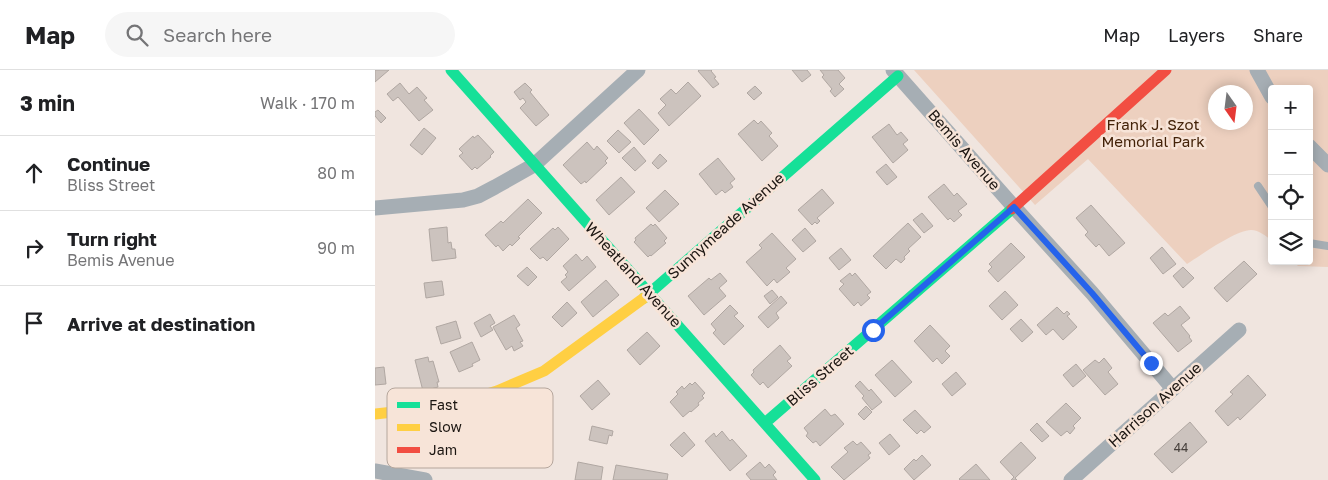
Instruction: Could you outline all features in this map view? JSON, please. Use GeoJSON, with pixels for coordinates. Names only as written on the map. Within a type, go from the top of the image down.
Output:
{"type":"FeatureCollection","features":[{"type":"Feature","properties":{"kind":"street","name":"Wheatland Avenue"},"geometry":{"type":"LineString","coordinates":[[451,70],[815,480]]}},
{"type":"Feature","properties":{"kind":"street"},"geometry":{"type":"LineString","coordinates":[[375,208],[463,200],[478,196],[534,164],[638,70]]}},
{"type":"Feature","properties":{"kind":"street","name":"Bliss Street"},"geometry":{"type":"LineString","coordinates":[[765,423],[1014,207],[1166,70]]}},
{"type":"Feature","properties":{"kind":"street"},"geometry":{"type":"LineString","coordinates":[[1257,70],[1268,91]]}},
{"type":"Feature","properties":{"kind":"street","name":"Bemis Avenue"},"geometry":{"type":"LineString","coordinates":[[895,73],[1092,293],[1173,389]]}},
{"type":"Feature","properties":{"kind":"street","name":"Sunnymeade Avenue"},"geometry":{"type":"LineString","coordinates":[[504,388],[544,371],[649,294],[895,73]]}},
{"type":"Feature","properties":{"kind":"street"},"geometry":{"type":"LineString","coordinates":[[1313,150],[1328,165]]}},
{"type":"Feature","properties":{"kind":"street","name":"Harrison Avenue"},"geometry":{"type":"LineString","coordinates":[[1071,480],[1239,330]]}},
{"type":"Feature","properties":{"kind":"street"},"geometry":{"type":"LineString","coordinates":[[376,470],[425,480]]}},
{"type":"Feature","properties":{"kind":"lane"},"geometry":{"type":"LineString","coordinates":[[1258,186],[1268,201]]}},
{"type":"Feature","properties":{"kind":"lane"},"geometry":{"type":"LineString","coordinates":[[1313,244],[1328,246]]}},
{"type":"Feature","properties":{"kind":"green space","name":"Frank J. Szot Memorial Park"},"geometry":{"type":"Polygon","coordinates":[[[914,70],[1328,70],[1328,267],[1297,265],[1313,265],[1313,85],[1268,85],[1268,238],[1257,231],[1245,231],[1219,244],[1187,264],[1088,159],[1035,205],[914,70]]]}},
{"type":"Feature","properties":{"kind":"building"},"geometry":{"type":"Polygon","coordinates":[[[375,70],[389,70],[375,82],[375,70]]]}},
{"type":"Feature","properties":{"kind":"building"},"geometry":{"type":"Polygon","coordinates":[[[699,70],[712,70],[716,77],[714,78],[719,84],[713,88],[699,70]]]}},
{"type":"Feature","properties":{"kind":"building"},"geometry":{"type":"Polygon","coordinates":[[[792,70],[807,70],[811,75],[802,82],[792,70]]]}},
{"type":"Feature","properties":{"kind":"building"},"geometry":{"type":"Polygon","coordinates":[[[820,70],[838,70],[845,78],[839,84],[844,89],[835,97],[830,91],[832,89],[822,77],[824,75],[820,70]]]}},
{"type":"Feature","properties":{"kind":"building"},"geometry":{"type":"Polygon","coordinates":[[[688,82],[701,96],[669,126],[658,113],[666,105],[660,99],[671,89],[676,94],[688,82]]]}},
{"type":"Feature","properties":{"kind":"building"},"geometry":{"type":"Polygon","coordinates":[[[400,83],[409,94],[417,87],[427,98],[424,100],[433,110],[419,121],[398,97],[393,101],[387,94],[400,83]]]}},
{"type":"Feature","properties":{"kind":"building"},"geometry":{"type":"Polygon","coordinates":[[[525,83],[549,115],[536,126],[520,108],[526,102],[523,98],[520,100],[514,92],[525,83]]]}},
{"type":"Feature","properties":{"kind":"building"},"geometry":{"type":"Polygon","coordinates":[[[755,86],[762,93],[754,100],[747,93],[755,86]]]}},
{"type":"Feature","properties":{"kind":"building"},"geometry":{"type":"Polygon","coordinates":[[[639,109],[659,130],[644,145],[624,123],[639,109]]]}},
{"type":"Feature","properties":{"kind":"building"},"geometry":{"type":"Polygon","coordinates":[[[378,110],[386,118],[381,123],[375,116],[375,112],[378,110]]]}},
{"type":"Feature","properties":{"kind":"building"},"geometry":{"type":"Polygon","coordinates":[[[754,120],[758,124],[761,121],[772,133],[769,136],[778,146],[762,161],[738,134],[754,120]]]}},
{"type":"Feature","properties":{"kind":"building"},"geometry":{"type":"Polygon","coordinates":[[[889,124],[897,135],[901,132],[908,140],[903,144],[908,150],[893,163],[872,137],[889,124]]]}},
{"type":"Feature","properties":{"kind":"building"},"geometry":{"type":"Polygon","coordinates":[[[424,128],[436,138],[422,155],[410,145],[424,128]]]}},
{"type":"Feature","properties":{"kind":"building"},"geometry":{"type":"Polygon","coordinates":[[[618,130],[631,142],[619,153],[607,141],[618,130]]]}},
{"type":"Feature","properties":{"kind":"building"},"geometry":{"type":"Polygon","coordinates":[[[478,135],[494,152],[477,169],[475,167],[472,170],[459,156],[463,153],[459,149],[473,136],[474,138],[478,135]]]}},
{"type":"Feature","properties":{"kind":"building"},"geometry":{"type":"Polygon","coordinates":[[[587,142],[594,150],[597,146],[608,158],[605,161],[607,163],[586,183],[585,181],[581,184],[563,165],[587,142]]]}},
{"type":"Feature","properties":{"kind":"building"},"geometry":{"type":"Polygon","coordinates":[[[634,147],[646,161],[635,171],[622,158],[634,147]]]}},
{"type":"Feature","properties":{"kind":"building"},"geometry":{"type":"Polygon","coordinates":[[[660,154],[667,161],[658,169],[652,163],[660,154]]]}},
{"type":"Feature","properties":{"kind":"building"},"geometry":{"type":"Polygon","coordinates":[[[718,158],[735,179],[730,183],[733,187],[725,193],[722,190],[716,195],[699,174],[718,158]]]}},
{"type":"Feature","properties":{"kind":"building"},"geometry":{"type":"Polygon","coordinates":[[[886,164],[897,177],[887,185],[876,172],[886,164]]]}},
{"type":"Feature","properties":{"kind":"building"},"geometry":{"type":"Polygon","coordinates":[[[621,177],[635,192],[609,215],[596,200],[621,177]]]}},
{"type":"Feature","properties":{"kind":"building"},"geometry":{"type":"Polygon","coordinates":[[[944,184],[954,196],[957,193],[967,204],[958,211],[962,215],[954,222],[950,218],[948,220],[928,197],[944,184]]]}},
{"type":"Feature","properties":{"kind":"building"},"geometry":{"type":"Polygon","coordinates":[[[822,189],[834,203],[817,218],[820,221],[817,224],[815,222],[812,225],[798,210],[822,189]]]}},
{"type":"Feature","properties":{"kind":"building"},"geometry":{"type":"Polygon","coordinates":[[[665,190],[679,204],[659,222],[646,208],[665,190]]]}},
{"type":"Feature","properties":{"kind":"building"},"geometry":{"type":"Polygon","coordinates":[[[528,199],[542,213],[518,237],[520,238],[512,246],[510,244],[503,251],[498,245],[496,247],[485,235],[501,221],[503,223],[528,199]]]}},
{"type":"Feature","properties":{"kind":"building"},"geometry":{"type":"Polygon","coordinates":[[[1091,205],[1125,243],[1109,256],[1099,244],[1096,247],[1085,235],[1088,232],[1076,218],[1091,205]]]}},
{"type":"Feature","properties":{"kind":"building"},"geometry":{"type":"Polygon","coordinates":[[[922,213],[933,226],[924,233],[913,220],[922,213]]]}},
{"type":"Feature","properties":{"kind":"building"},"geometry":{"type":"Polygon","coordinates":[[[908,223],[921,237],[908,249],[910,251],[901,263],[896,259],[886,269],[873,256],[908,223]]]}},
{"type":"Feature","properties":{"kind":"building"},"geometry":{"type":"Polygon","coordinates":[[[651,224],[653,226],[655,224],[667,238],[664,241],[666,243],[648,257],[634,242],[635,238],[651,224]]]}},
{"type":"Feature","properties":{"kind":"building"},"geometry":{"type":"Polygon","coordinates":[[[447,227],[448,243],[451,242],[452,249],[455,249],[456,258],[432,261],[429,229],[447,227]]]}},
{"type":"Feature","properties":{"kind":"building"},"geometry":{"type":"Polygon","coordinates":[[[558,227],[569,239],[547,261],[543,257],[540,259],[530,249],[553,228],[555,230],[558,227]]]}},
{"type":"Feature","properties":{"kind":"building"},"geometry":{"type":"Polygon","coordinates":[[[805,228],[816,241],[803,252],[792,240],[805,228]]]}},
{"type":"Feature","properties":{"kind":"building"},"geometry":{"type":"Polygon","coordinates":[[[772,233],[796,259],[786,268],[790,272],[777,283],[774,279],[767,286],[746,262],[762,248],[759,245],[772,233]]]}},
{"type":"Feature","properties":{"kind":"building"},"geometry":{"type":"Polygon","coordinates":[[[1011,243],[1025,257],[998,282],[988,271],[992,267],[989,264],[1011,243]]]}},
{"type":"Feature","properties":{"kind":"building"},"geometry":{"type":"Polygon","coordinates":[[[1162,247],[1176,264],[1163,274],[1150,258],[1162,247]]]}},
{"type":"Feature","properties":{"kind":"building"},"geometry":{"type":"Polygon","coordinates":[[[841,248],[851,260],[839,270],[829,258],[841,248]]]}},
{"type":"Feature","properties":{"kind":"building"},"geometry":{"type":"Polygon","coordinates":[[[576,254],[582,261],[587,256],[596,267],[569,291],[561,282],[567,277],[565,275],[568,272],[563,266],[576,254]]]}},
{"type":"Feature","properties":{"kind":"building"},"geometry":{"type":"Polygon","coordinates":[[[1244,261],[1257,274],[1227,302],[1214,288],[1244,261]]]}},
{"type":"Feature","properties":{"kind":"building"},"geometry":{"type":"Polygon","coordinates":[[[527,267],[537,277],[528,286],[517,276],[527,267]]]}},
{"type":"Feature","properties":{"kind":"building"},"geometry":{"type":"Polygon","coordinates":[[[1183,267],[1194,278],[1183,288],[1173,276],[1183,267]]]}},
{"type":"Feature","properties":{"kind":"building"},"geometry":{"type":"Polygon","coordinates":[[[720,273],[727,281],[719,288],[726,296],[704,315],[688,296],[709,278],[711,280],[720,273]]]}},
{"type":"Feature","properties":{"kind":"building"},"geometry":{"type":"Polygon","coordinates":[[[850,273],[852,276],[855,273],[871,292],[867,295],[870,298],[861,306],[858,302],[854,306],[839,289],[844,284],[840,281],[850,273]]]}},
{"type":"Feature","properties":{"kind":"building"},"geometry":{"type":"Polygon","coordinates":[[[606,280],[619,295],[593,317],[581,302],[606,280]]]}},
{"type":"Feature","properties":{"kind":"building"},"geometry":{"type":"Polygon","coordinates":[[[442,281],[444,295],[426,298],[424,283],[442,281]]]}},
{"type":"Feature","properties":{"kind":"building"},"geometry":{"type":"Polygon","coordinates":[[[772,290],[778,297],[770,304],[764,296],[772,290]]]}},
{"type":"Feature","properties":{"kind":"building"},"geometry":{"type":"Polygon","coordinates":[[[1005,291],[1018,305],[1002,320],[989,306],[1005,291]]]}},
{"type":"Feature","properties":{"kind":"building"},"geometry":{"type":"Polygon","coordinates":[[[781,296],[787,303],[776,313],[779,318],[768,328],[758,317],[781,296]]]}},
{"type":"Feature","properties":{"kind":"building"},"geometry":{"type":"Polygon","coordinates":[[[567,302],[577,313],[562,327],[552,317],[567,302]]]}},
{"type":"Feature","properties":{"kind":"building"},"geometry":{"type":"Polygon","coordinates":[[[730,305],[738,313],[734,316],[744,326],[724,345],[713,333],[716,330],[711,324],[730,305]]]}},
{"type":"Feature","properties":{"kind":"building"},"geometry":{"type":"Polygon","coordinates":[[[1180,306],[1190,318],[1181,325],[1192,341],[1178,352],[1153,323],[1165,313],[1168,316],[1180,306]]]}},
{"type":"Feature","properties":{"kind":"building"},"geometry":{"type":"Polygon","coordinates":[[[1057,307],[1064,314],[1067,311],[1070,314],[1067,316],[1077,327],[1063,340],[1053,329],[1046,335],[1037,325],[1057,307]]]}},
{"type":"Feature","properties":{"kind":"building"},"geometry":{"type":"Polygon","coordinates":[[[490,314],[495,323],[490,326],[493,330],[481,337],[474,323],[490,314]]]}},
{"type":"Feature","properties":{"kind":"building"},"geometry":{"type":"Polygon","coordinates":[[[514,315],[520,325],[516,328],[523,341],[520,342],[523,346],[514,351],[512,346],[506,350],[493,327],[514,315]]]}},
{"type":"Feature","properties":{"kind":"building"},"geometry":{"type":"Polygon","coordinates":[[[1021,319],[1033,332],[1022,342],[1010,329],[1021,319]]]}},
{"type":"Feature","properties":{"kind":"building"},"geometry":{"type":"Polygon","coordinates":[[[456,321],[461,338],[441,344],[436,327],[456,321]]]}},
{"type":"Feature","properties":{"kind":"building"},"geometry":{"type":"Polygon","coordinates":[[[930,325],[950,346],[945,351],[950,356],[942,364],[937,358],[933,362],[914,341],[930,325]]]}},
{"type":"Feature","properties":{"kind":"building"},"geometry":{"type":"Polygon","coordinates":[[[647,332],[660,346],[640,365],[627,350],[647,332]]]}},
{"type":"Feature","properties":{"kind":"building"},"geometry":{"type":"Polygon","coordinates":[[[472,342],[480,360],[472,364],[473,366],[459,372],[450,352],[472,342]]]}},
{"type":"Feature","properties":{"kind":"building"},"geometry":{"type":"Polygon","coordinates":[[[780,345],[791,358],[787,361],[792,366],[768,388],[763,382],[760,385],[751,375],[754,372],[753,370],[780,345]]]}},
{"type":"Feature","properties":{"kind":"building"},"geometry":{"type":"Polygon","coordinates":[[[428,357],[429,362],[433,361],[439,382],[437,382],[438,387],[422,388],[415,360],[428,357]]]}},
{"type":"Feature","properties":{"kind":"building"},"geometry":{"type":"Polygon","coordinates":[[[1104,358],[1112,368],[1108,372],[1118,384],[1105,395],[1083,370],[1095,360],[1099,363],[1104,358]]]}},
{"type":"Feature","properties":{"kind":"building"},"geometry":{"type":"Polygon","coordinates":[[[892,360],[912,382],[895,397],[875,375],[892,360]]]}},
{"type":"Feature","properties":{"kind":"building"},"geometry":{"type":"Polygon","coordinates":[[[1076,364],[1086,376],[1073,387],[1063,375],[1076,364]]]}},
{"type":"Feature","properties":{"kind":"building"},"geometry":{"type":"Polygon","coordinates":[[[384,367],[386,384],[375,385],[375,368],[384,367]]]}},
{"type":"Feature","properties":{"kind":"building"},"geometry":{"type":"Polygon","coordinates":[[[956,372],[966,384],[952,396],[942,384],[956,372]]]}},
{"type":"Feature","properties":{"kind":"building"},"geometry":{"type":"Polygon","coordinates":[[[1248,375],[1266,395],[1240,420],[1238,417],[1228,426],[1215,411],[1233,394],[1230,392],[1248,375]]]}},
{"type":"Feature","properties":{"kind":"building"},"geometry":{"type":"Polygon","coordinates":[[[598,380],[610,394],[592,410],[580,396],[598,380]]]}},
{"type":"Feature","properties":{"kind":"building"},"geometry":{"type":"Polygon","coordinates":[[[860,381],[869,391],[871,389],[882,402],[872,410],[862,398],[864,396],[855,386],[860,381]]]}},
{"type":"Feature","properties":{"kind":"building"},"geometry":{"type":"Polygon","coordinates":[[[695,382],[705,393],[702,396],[704,398],[698,403],[699,405],[683,417],[670,402],[678,394],[676,392],[682,386],[684,389],[690,383],[692,385],[695,382]]]}},
{"type":"Feature","properties":{"kind":"building"},"geometry":{"type":"Polygon","coordinates":[[[1066,403],[1081,418],[1073,426],[1075,428],[1070,434],[1067,431],[1061,436],[1046,422],[1066,403]]]}},
{"type":"Feature","properties":{"kind":"building"},"geometry":{"type":"Polygon","coordinates":[[[866,406],[872,412],[864,420],[858,414],[866,406]]]}},
{"type":"Feature","properties":{"kind":"building"},"geometry":{"type":"Polygon","coordinates":[[[825,409],[831,416],[835,414],[844,424],[820,446],[816,441],[813,443],[806,436],[808,433],[804,428],[825,409]]]}},
{"type":"Feature","properties":{"kind":"building"},"geometry":{"type":"Polygon","coordinates":[[[915,410],[931,427],[924,433],[921,430],[917,434],[903,420],[915,410]]]}},
{"type":"Feature","properties":{"kind":"building"},"geometry":{"type":"Polygon","coordinates":[[[1190,422],[1207,442],[1172,473],[1154,454],[1190,422]]]}},
{"type":"Feature","properties":{"kind":"building"},"geometry":{"type":"Polygon","coordinates":[[[1037,423],[1049,436],[1042,442],[1030,430],[1037,423]]]}},
{"type":"Feature","properties":{"kind":"building"},"geometry":{"type":"Polygon","coordinates":[[[592,426],[613,431],[612,436],[609,435],[607,444],[589,440],[592,426]]]}},
{"type":"Feature","properties":{"kind":"building"},"geometry":{"type":"Polygon","coordinates":[[[722,431],[747,456],[730,471],[705,441],[714,433],[716,437],[722,431]]]}},
{"type":"Feature","properties":{"kind":"building"},"geometry":{"type":"Polygon","coordinates":[[[684,432],[695,445],[682,457],[670,445],[684,432]]]}},
{"type":"Feature","properties":{"kind":"building"},"geometry":{"type":"Polygon","coordinates":[[[890,434],[900,446],[889,455],[879,443],[890,434]]]}},
{"type":"Feature","properties":{"kind":"building"},"geometry":{"type":"Polygon","coordinates":[[[853,441],[857,445],[861,442],[871,453],[868,455],[870,458],[844,480],[831,467],[848,452],[844,448],[853,441]]]}},
{"type":"Feature","properties":{"kind":"building"},"geometry":{"type":"Polygon","coordinates":[[[1021,442],[1036,458],[1015,478],[1017,480],[1011,480],[1014,477],[1000,462],[1021,442]]]}},
{"type":"Feature","properties":{"kind":"building"},"geometry":{"type":"Polygon","coordinates":[[[922,455],[931,465],[914,480],[904,469],[914,459],[916,461],[922,455]]]}},
{"type":"Feature","properties":{"kind":"building"},"geometry":{"type":"Polygon","coordinates":[[[578,462],[603,467],[601,480],[575,480],[578,462]]]}},
{"type":"Feature","properties":{"kind":"building"},"geometry":{"type":"Polygon","coordinates":[[[760,462],[765,468],[769,464],[776,472],[773,475],[777,480],[751,480],[746,474],[760,462]]]}},
{"type":"Feature","properties":{"kind":"building"},"geometry":{"type":"Polygon","coordinates":[[[976,464],[990,480],[959,479],[976,464]]]}},
{"type":"Feature","properties":{"kind":"building"},"geometry":{"type":"Polygon","coordinates":[[[616,465],[668,474],[667,480],[613,480],[616,465]]]}},
{"type":"Feature","properties":{"kind":"traffic: fast"},"geometry":{"type":"LineString","coordinates":[[451,70],[815,480]]}},
{"type":"Feature","properties":{"kind":"traffic: fast"},"geometry":{"type":"LineString","coordinates":[[644,298],[898,76]]}},
{"type":"Feature","properties":{"kind":"traffic: fast"},"geometry":{"type":"LineString","coordinates":[[765,423],[1012,209]]}},
{"type":"Feature","properties":{"kind":"traffic: slow"},"geometry":{"type":"LineString","coordinates":[[504,388],[544,371],[644,298]]}},
{"type":"Feature","properties":{"kind":"traffic: slow"},"geometry":{"type":"LineString","coordinates":[[375,414],[387,413]]}},
{"type":"Feature","properties":{"kind":"traffic: jam"},"geometry":{"type":"LineString","coordinates":[[1012,209],[1166,70]]}},
{"type":"Feature","properties":{"kind":"route"},"geometry":{"type":"LineString","coordinates":[[873,330],[1014,207],[1092,293],[1151,363]]}}]}
